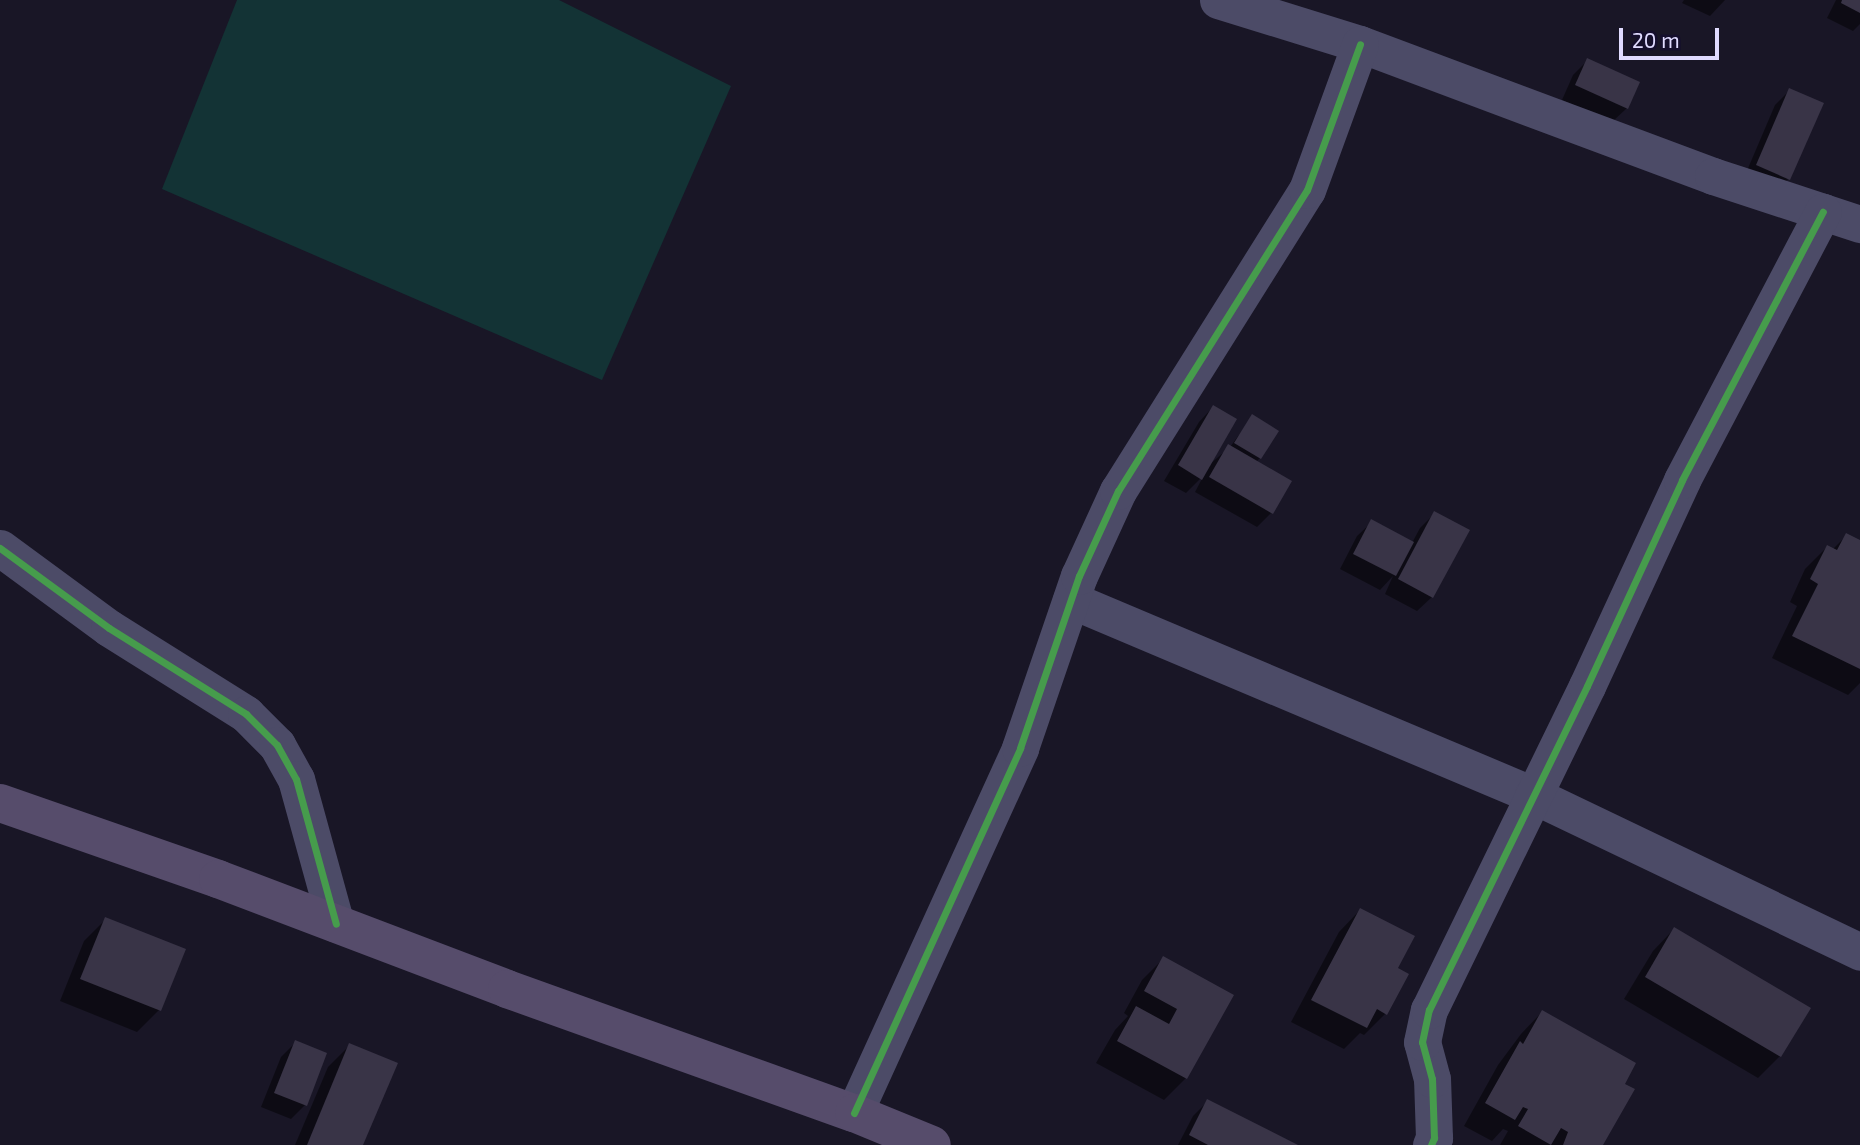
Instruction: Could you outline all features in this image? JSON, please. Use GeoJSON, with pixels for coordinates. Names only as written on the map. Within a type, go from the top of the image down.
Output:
{"type":"FeatureCollection","features":[{"type":"Feature","properties":{"kind":"main road"},"geometry":{"type":"LineString","coordinates":[[0,803],[336,924],[520,994],[854,1113],[932,1145]]}},
{"type":"Feature","properties":{"kind":"street"},"geometry":{"type":"LineString","coordinates":[[1218,0],[1360,44],[1700,172],[1860,224]]}},
{"type":"Feature","properties":{"kind":"street"},"geometry":{"type":"LineString","coordinates":[[854,1113],[1020,748],[1071,600],[1118,491],[1307,190],[1329,137],[1360,44]]}},
{"type":"Feature","properties":{"kind":"street"},"geometry":{"type":"LineString","coordinates":[[1431,1145],[1434,1138],[1432,1079],[1422,1042],[1429,1010],[1682,480],[1823,212]]}},
{"type":"Feature","properties":{"kind":"street"},"geometry":{"type":"LineString","coordinates":[[0,548],[109,628],[246,714],[277,745],[296,779],[336,924]]}},
{"type":"Feature","properties":{"kind":"street"},"geometry":{"type":"LineString","coordinates":[[1071,600],[1483,777],[1533,795],[1860,952]]}},
{"type":"Feature","properties":{"kind":"green space"},"geometry":{"type":"Polygon","coordinates":[[[237,0],[559,0],[731,86],[602,380],[162,189],[237,0]]]}},
{"type":"Feature","properties":{"kind":"building"},"geometry":{"type":"Polygon","coordinates":[[[1842,0],[1860,0],[1860,13],[1841,3],[1842,0]]]}},
{"type":"Feature","properties":{"kind":"building"},"geometry":{"type":"Polygon","coordinates":[[[1587,58],[1640,82],[1628,109],[1575,85],[1587,58]]]}},
{"type":"Feature","properties":{"kind":"building"},"geometry":{"type":"Polygon","coordinates":[[[1789,88],[1824,103],[1790,180],[1756,165],[1789,88]]]}},
{"type":"Feature","properties":{"kind":"building"},"geometry":{"type":"Polygon","coordinates":[[[1213,405],[1237,419],[1202,480],[1178,465],[1213,405]]]}},
{"type":"Feature","properties":{"kind":"building"},"geometry":{"type":"Polygon","coordinates":[[[1252,414],[1279,431],[1261,459],[1234,443],[1252,414]]]}},
{"type":"Feature","properties":{"kind":"building"},"geometry":{"type":"Polygon","coordinates":[[[1228,444],[1292,481],[1273,514],[1209,477],[1228,444]]]}},
{"type":"Feature","properties":{"kind":"building"},"geometry":{"type":"Polygon","coordinates":[[[1434,511],[1470,530],[1433,598],[1398,579],[1434,511]]]}},
{"type":"Feature","properties":{"kind":"building"},"geometry":{"type":"Polygon","coordinates":[[[1371,519],[1414,542],[1396,576],[1353,554],[1371,519]]]}},
{"type":"Feature","properties":{"kind":"building"},"geometry":{"type":"Polygon","coordinates":[[[1846,533],[1860,540],[1860,669],[1792,636],[1818,584],[1810,579],[1827,545],[1837,550],[1846,533]]]}},
{"type":"Feature","properties":{"kind":"building"},"geometry":{"type":"Polygon","coordinates":[[[1360,908],[1415,936],[1398,968],[1409,974],[1387,1015],[1377,1009],[1367,1028],[1311,1000],[1360,908]]]}},
{"type":"Feature","properties":{"kind":"building"},"geometry":{"type":"Polygon","coordinates":[[[105,917],[186,949],[161,1011],[80,979],[105,917]]]}},
{"type":"Feature","properties":{"kind":"building"},"geometry":{"type":"Polygon","coordinates":[[[1674,927],[1811,1008],[1781,1057],[1645,977],[1674,927]]]}},
{"type":"Feature","properties":{"kind":"building"},"geometry":{"type":"Polygon","coordinates":[[[1163,956],[1234,995],[1187,1079],[1117,1041],[1136,1006],[1169,1024],[1177,1009],[1144,991],[1163,956]]]}},
{"type":"Feature","properties":{"kind":"building"},"geometry":{"type":"Polygon","coordinates":[[[1542,1010],[1636,1063],[1625,1084],[1635,1089],[1603,1145],[1563,1145],[1568,1132],[1561,1128],[1551,1145],[1518,1126],[1528,1109],[1523,1107],[1515,1120],[1485,1103],[1520,1041],[1523,1044],[1542,1010]]]}},
{"type":"Feature","properties":{"kind":"building"},"geometry":{"type":"Polygon","coordinates":[[[295,1040],[327,1053],[307,1106],[274,1093],[295,1040]]]}},
{"type":"Feature","properties":{"kind":"building"},"geometry":{"type":"Polygon","coordinates":[[[349,1043],[398,1063],[363,1145],[307,1145],[349,1043]]]}},
{"type":"Feature","properties":{"kind":"building"},"geometry":{"type":"Polygon","coordinates":[[[1207,1099],[1298,1145],[1208,1145],[1189,1135],[1207,1099]]]}},
{"type":"Feature","properties":{"kind":"cycle path"},"geometry":{"type":"LineString","coordinates":[[854,1113],[1020,748],[1079,576],[1118,491],[1307,190],[1360,44]]}},
{"type":"Feature","properties":{"kind":"cycle path"},"geometry":{"type":"LineString","coordinates":[[1431,1145],[1434,1138],[1432,1079],[1422,1042],[1429,1010],[1587,686],[1682,480],[1823,212]]}},
{"type":"Feature","properties":{"kind":"cycle path"},"geometry":{"type":"LineString","coordinates":[[0,548],[109,628],[246,714],[277,745],[296,779],[336,924]]}}]}
